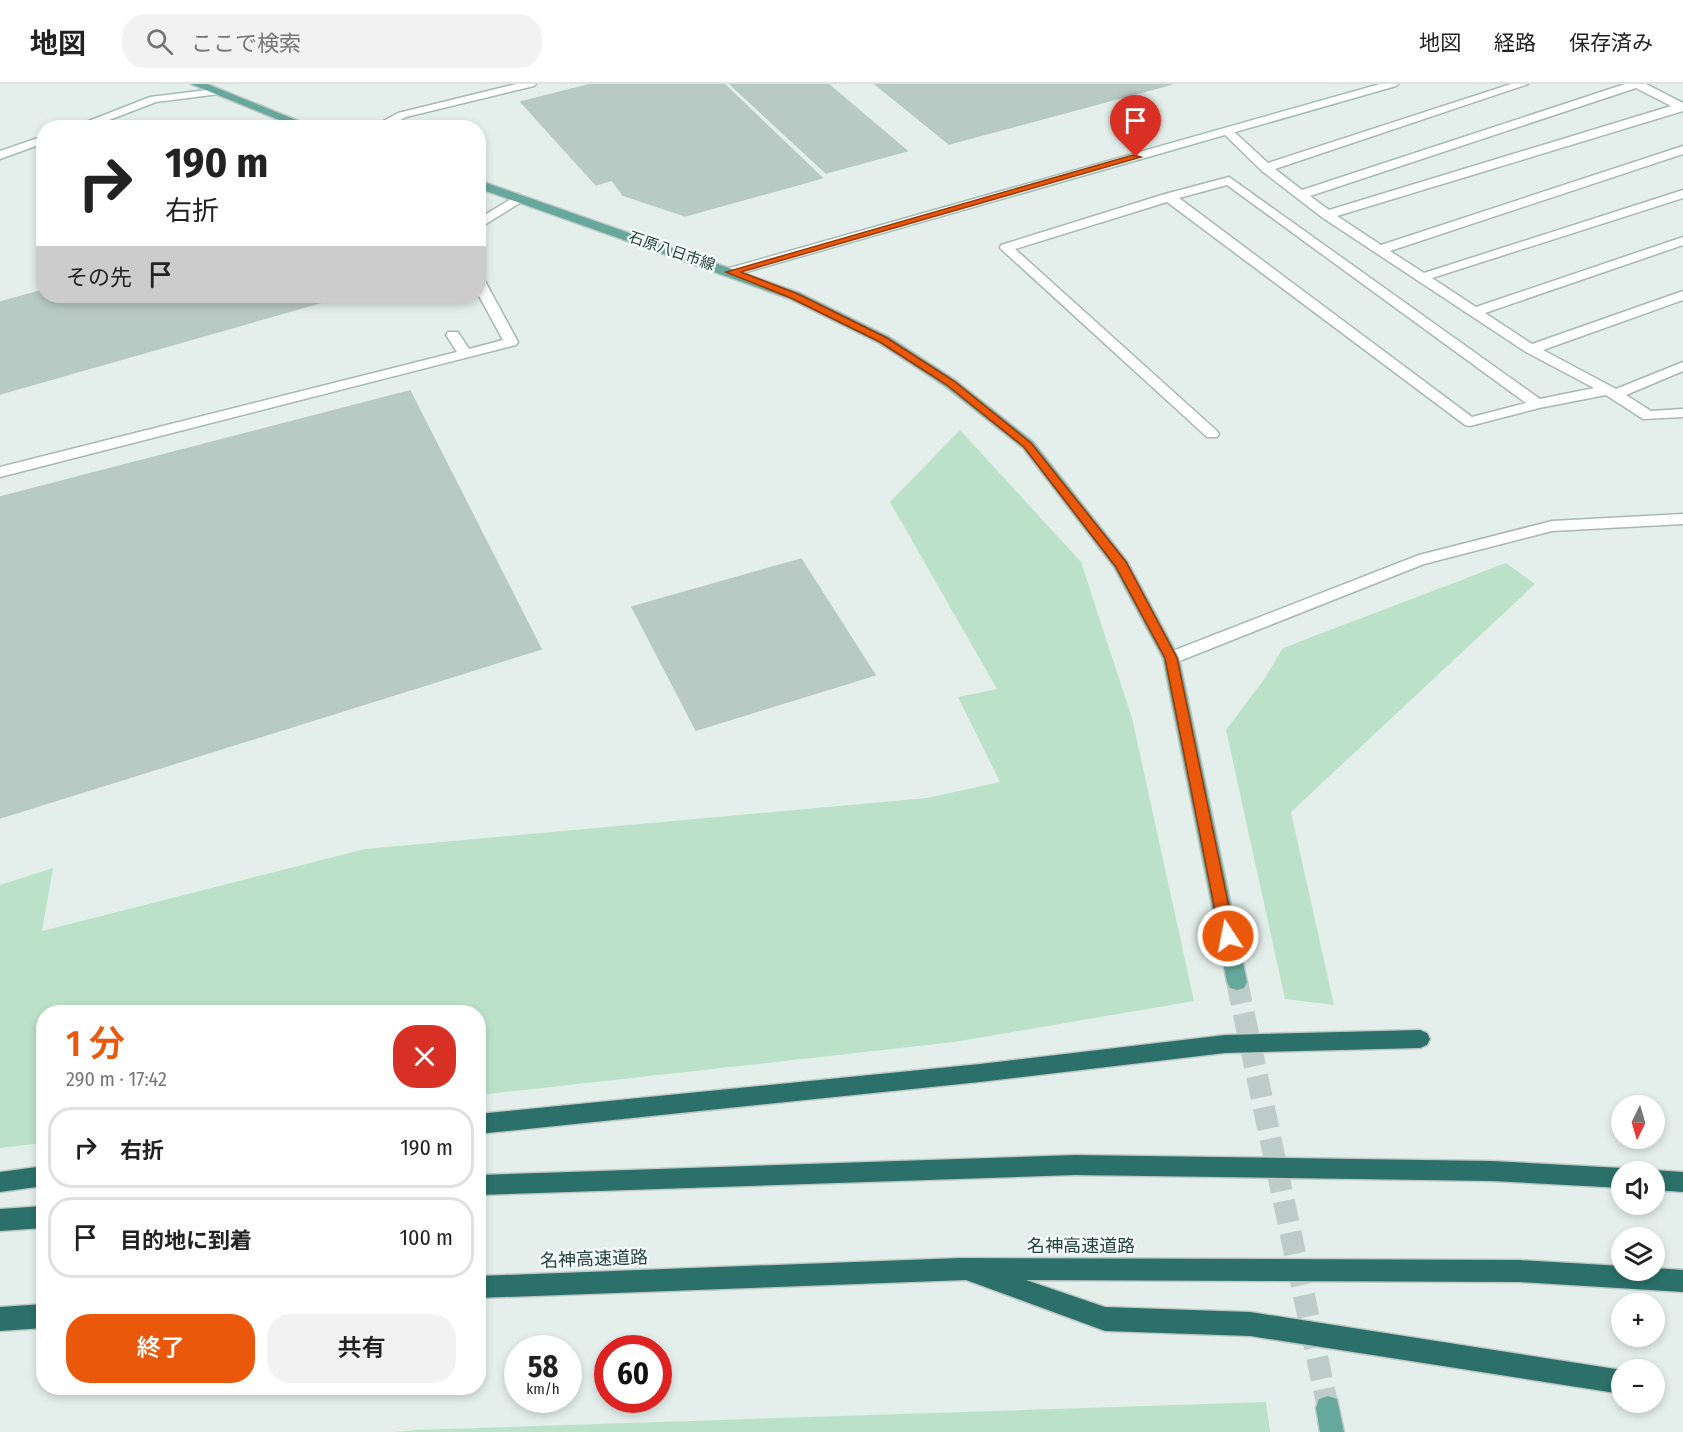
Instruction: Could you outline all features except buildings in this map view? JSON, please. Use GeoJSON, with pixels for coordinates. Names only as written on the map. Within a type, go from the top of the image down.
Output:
{"type":"FeatureCollection","features":[{"type":"Feature","properties":{"kind":"highway"},"geometry":{"type":"LineString","coordinates":[[486,1123],[980,1073],[1225,1044],[1420,1039]]}},
{"type":"Feature","properties":{"kind":"highway"},"geometry":{"type":"LineString","coordinates":[[486,1185],[1075,1165],[1491,1170],[1611,1178]]}},
{"type":"Feature","properties":{"kind":"highway"},"geometry":{"type":"LineString","coordinates":[[0,1182],[36,1177]]}},
{"type":"Feature","properties":{"kind":"highway"},"geometry":{"type":"LineString","coordinates":[[1665,1181],[1683,1182]]}},
{"type":"Feature","properties":{"kind":"highway"},"geometry":{"type":"LineString","coordinates":[[0,1220],[36,1218]]}},
{"type":"Feature","properties":{"kind":"highway"},"geometry":{"type":"LineString","coordinates":[[960,1269],[1106,1319],[1250,1324],[1611,1380]]}},
{"type":"Feature","properties":{"kind":"highway","name":"名神高速道路"},"geometry":{"type":"LineString","coordinates":[[486,1287],[960,1269],[1519,1272],[1683,1281]]}},
{"type":"Feature","properties":{"kind":"highway"},"geometry":{"type":"LineString","coordinates":[[0,1319],[36,1317]]}},
{"type":"Feature","properties":{"kind":"main road"},"geometry":{"type":"LineString","coordinates":[[197,84],[290,120]]}},
{"type":"Feature","properties":{"kind":"main road","name":"石原八日市線"},"geometry":{"type":"LineString","coordinates":[[486,187],[795,296],[884,340],[951,383],[1028,445],[1121,565],[1171,658],[1238,982]]}},
{"type":"Feature","properties":{"kind":"street"},"geometry":{"type":"LineString","coordinates":[[392,120],[402,115],[530,84]]}},
{"type":"Feature","properties":{"kind":"street"},"geometry":{"type":"LineString","coordinates":[[731,272],[1392,84]]}},
{"type":"Feature","properties":{"kind":"street"},"geometry":{"type":"LineString","coordinates":[[1266,168],[1522,84]]}},
{"type":"Feature","properties":{"kind":"street"},"geometry":{"type":"LineString","coordinates":[[1302,194],[1637,84],[1682,107]]}},
{"type":"Feature","properties":{"kind":"street"},"geometry":{"type":"LineString","coordinates":[[98,120],[154,99],[215,92]]}},
{"type":"Feature","properties":{"kind":"street"},"geometry":{"type":"LineString","coordinates":[[1327,215],[1682,107]]}},
{"type":"Feature","properties":{"kind":"street"},"geometry":{"type":"LineString","coordinates":[[1227,131],[1266,168],[1327,215],[1531,349],[1612,392],[1648,416],[1683,413]]}},
{"type":"Feature","properties":{"kind":"street"},"geometry":{"type":"LineString","coordinates":[[0,155],[36,142]]}},
{"type":"Feature","properties":{"kind":"street"},"geometry":{"type":"LineString","coordinates":[[1382,249],[1683,150]]}},
{"type":"Feature","properties":{"kind":"street"},"geometry":{"type":"LineString","coordinates":[[1212,434],[1005,248],[1229,181],[1537,404]]}},
{"type":"Feature","properties":{"kind":"street"},"geometry":{"type":"LineString","coordinates":[[1423,277],[1683,194]]}},
{"type":"Feature","properties":{"kind":"street"},"geometry":{"type":"LineString","coordinates":[[486,220],[519,198]]}},
{"type":"Feature","properties":{"kind":"street"},"geometry":{"type":"LineString","coordinates":[[1169,198],[1470,422],[1537,404],[1612,392],[1683,366]]}},
{"type":"Feature","properties":{"kind":"street"},"geometry":{"type":"LineString","coordinates":[[1473,312],[1683,241]]}},
{"type":"Feature","properties":{"kind":"street"},"geometry":{"type":"LineString","coordinates":[[1531,349],[1683,295]]}},
{"type":"Feature","properties":{"kind":"street"},"geometry":{"type":"LineString","coordinates":[[0,472],[511,342],[486,296]]}},
{"type":"Feature","properties":{"kind":"street"},"geometry":{"type":"LineString","coordinates":[[453,335],[465,354]]}},
{"type":"Feature","properties":{"kind":"street"},"geometry":{"type":"LineString","coordinates":[[1171,658],[1419,560],[1552,526],[1683,519]]}},
{"type":"Feature","properties":{"kind":"green space"},"geometry":{"type":"Polygon","coordinates":[[[960,430],[1081,562],[1132,718],[1194,1001],[954,1042],[486,1094],[486,1005],[36,1005],[36,1144],[0,1148],[0,885],[53,868],[42,931],[365,849],[927,798],[1000,782],[958,697],[997,689],[890,502],[960,430]]]}},
{"type":"Feature","properties":{"kind":"green space"},"geometry":{"type":"Polygon","coordinates":[[[1506,563],[1535,584],[1291,812],[1334,1005],[1285,999],[1226,730],[1265,678],[1283,648],[1506,563]]]}},
{"type":"Feature","properties":{"kind":"green space"},"geometry":{"type":"Polygon","coordinates":[[[1266,1402],[1270,1432],[394,1432],[416,1430],[1266,1402]]]}},
{"type":"Feature","properties":{"kind":"tunnel"},"geometry":{"type":"LineString","coordinates":[[1237,982],[1328,1408]]}},
{"type":"Feature","properties":{"kind":"route"},"geometry":{"type":"LineString","coordinates":[[1136,157],[731,272],[795,296],[884,340],[951,383],[1028,445],[1121,565],[1171,658],[1228,936]]}}]}
